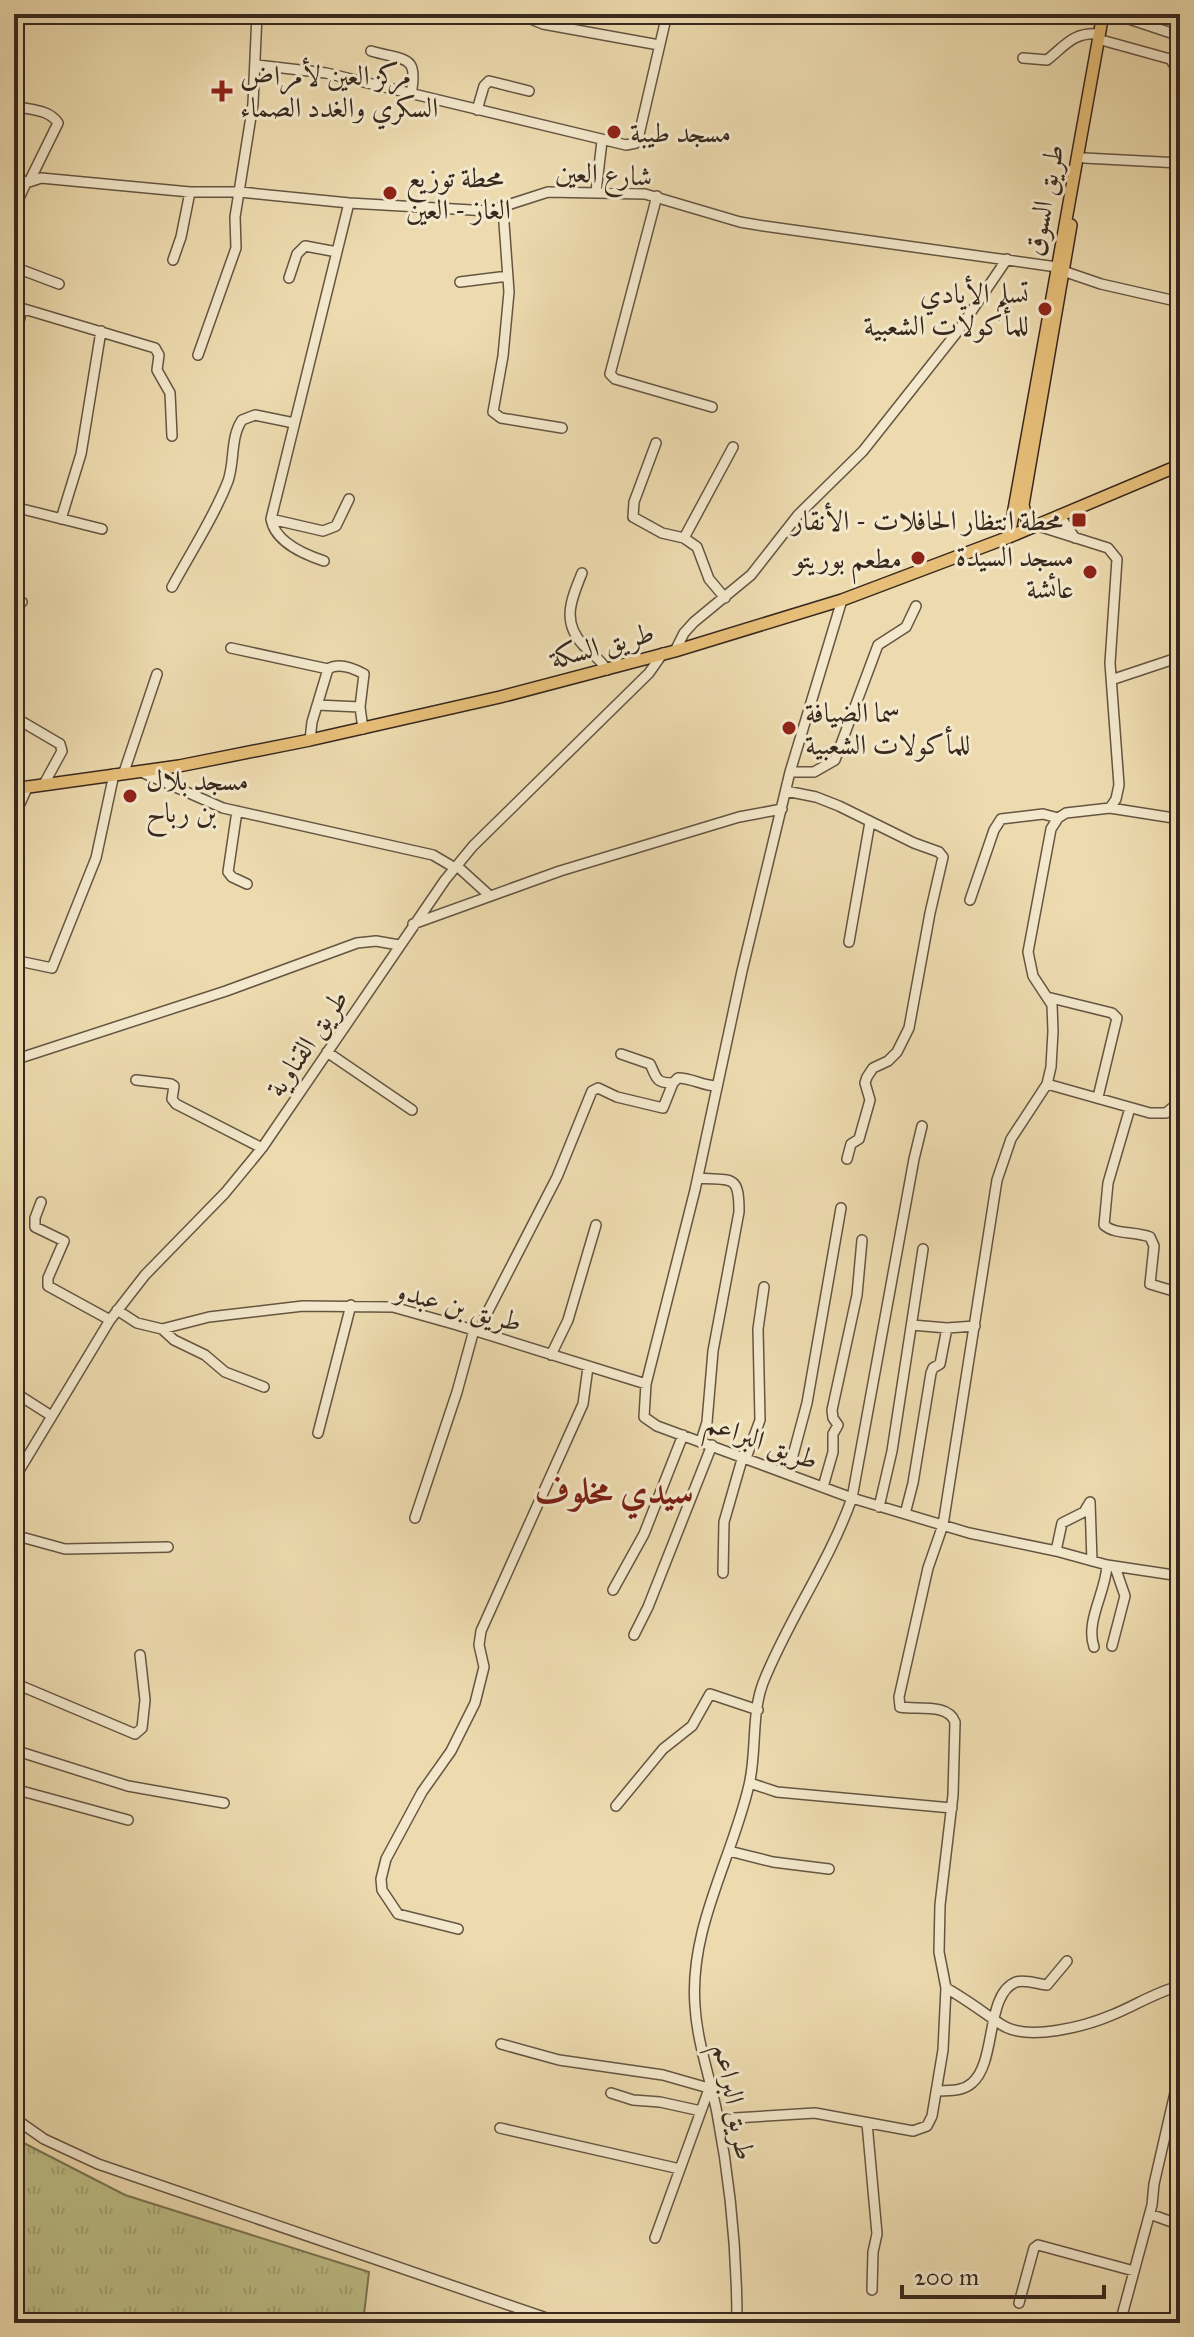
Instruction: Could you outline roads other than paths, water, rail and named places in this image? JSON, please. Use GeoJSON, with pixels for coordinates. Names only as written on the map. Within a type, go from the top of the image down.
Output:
{"type":"FeatureCollection","features":[{"type":"Feature","properties":{"kind":"main road","name":"طريق السوق"},"geometry":{"type":"LineString","coordinates":[[1032,526],[1023,505],[1061,269],[1107,15]]}},
{"type":"Feature","properties":{"kind":"main road","name":"طريق السوق"},"geometry":{"type":"LineString","coordinates":[[1009,537],[1084,158],[1102,37]]}},
{"type":"Feature","properties":{"kind":"main road","name":"طريق السكة"},"geometry":{"type":"LineString","coordinates":[[14,789],[179,766],[310,740],[607,670],[842,600],[1009,537],[1180,465]]}},
{"type":"Feature","properties":{"kind":"street"},"geometry":{"type":"LineString","coordinates":[[198,355],[235,253],[235,217],[251,132],[257,65],[258,17],[209,14]]}},
{"type":"Feature","properties":{"kind":"street"},"geometry":{"type":"LineString","coordinates":[[519,14],[543,24],[659,45]]}},
{"type":"Feature","properties":{"kind":"street"},"geometry":{"type":"LineString","coordinates":[[257,65],[326,73],[626,145],[636,143],[638,139],[667,14]]}},
{"type":"Feature","properties":{"kind":"street"},"geometry":{"type":"LineString","coordinates":[[1084,14],[1107,15],[1180,36]]}},
{"type":"Feature","properties":{"kind":"street"},"geometry":{"type":"LineString","coordinates":[[1023,58],[1047,60],[1073,38],[1084,33],[1170,59],[1180,73]]}},
{"type":"Feature","properties":{"kind":"street"},"geometry":{"type":"LineString","coordinates":[[371,51],[413,66],[416,71],[411,94]]}},
{"type":"Feature","properties":{"kind":"street"},"geometry":{"type":"LineString","coordinates":[[477,110],[484,86],[489,81],[529,91]]}},
{"type":"Feature","properties":{"kind":"street"},"geometry":{"type":"LineString","coordinates":[[14,106],[43,112],[53,116],[58,123],[14,209]]}},
{"type":"Feature","properties":{"kind":"street"},"geometry":{"type":"LineString","coordinates":[[596,192],[602,141]]}},
{"type":"Feature","properties":{"kind":"street"},"geometry":{"type":"LineString","coordinates":[[1084,158],[1180,163]]}},
{"type":"Feature","properties":{"kind":"street"},"geometry":{"type":"LineString","coordinates":[[14,174],[28,182]]}},
{"type":"Feature","properties":{"kind":"street","name":"شارع العين"},"geometry":{"type":"LineString","coordinates":[[28,182],[41,178],[67,179],[190,192],[240,192],[478,211],[503,209],[537,194],[596,192],[657,196],[752,224],[1061,269],[1101,284],[1180,302]]}},
{"type":"Feature","properties":{"kind":"street"},"geometry":{"type":"LineString","coordinates":[[173,260],[190,192]]}},
{"type":"Feature","properties":{"kind":"street"},"geometry":{"type":"LineString","coordinates":[[657,196],[610,374],[615,379],[712,407]]}},
{"type":"Feature","properties":{"kind":"street"},"geometry":{"type":"LineString","coordinates":[[324,561],[292,547],[274,529],[271,519],[349,203]]}},
{"type":"Feature","properties":{"kind":"street"},"geometry":{"type":"LineString","coordinates":[[503,209],[508,276],[503,356],[493,412],[501,418],[562,428]]}},
{"type":"Feature","properties":{"kind":"street"},"geometry":{"type":"LineString","coordinates":[[289,278],[297,254],[305,246],[337,252]]}},
{"type":"Feature","properties":{"kind":"street","name":"طريق القناوية"},"geometry":{"type":"LineString","coordinates":[[14,1479],[50,1415],[117,1310],[145,1275],[225,1193],[262,1148],[413,924],[473,846],[649,673],[694,622],[751,575],[817,495],[863,451],[958,331],[1007,259]]}},
{"type":"Feature","properties":{"kind":"street"},"geometry":{"type":"LineString","coordinates":[[14,267],[59,284]]}},
{"type":"Feature","properties":{"kind":"street"},"geometry":{"type":"LineString","coordinates":[[460,282],[508,276]]}},
{"type":"Feature","properties":{"kind":"street"},"geometry":{"type":"LineString","coordinates":[[14,403],[18,308],[155,348],[159,355],[157,370],[170,393],[172,436]]}},
{"type":"Feature","properties":{"kind":"street"},"geometry":{"type":"LineString","coordinates":[[61,519],[81,454],[101,331]]}},
{"type":"Feature","properties":{"kind":"street"},"geometry":{"type":"LineString","coordinates":[[172,587],[225,489],[232,468],[234,441],[242,420],[255,415],[294,423]]}},
{"type":"Feature","properties":{"kind":"street"},"geometry":{"type":"LineString","coordinates":[[656,443],[634,502],[633,517],[662,533],[684,538],[697,547],[709,579],[725,598]]}},
{"type":"Feature","properties":{"kind":"street"},"geometry":{"type":"LineString","coordinates":[[684,538],[733,447]]}},
{"type":"Feature","properties":{"kind":"street"},"geometry":{"type":"LineString","coordinates":[[271,519],[323,531],[336,526],[349,499]]}},
{"type":"Feature","properties":{"kind":"street"},"geometry":{"type":"LineString","coordinates":[[14,507],[102,529]]}},
{"type":"Feature","properties":{"kind":"street"},"geometry":{"type":"LineString","coordinates":[[1059,515],[1075,538]]}},
{"type":"Feature","properties":{"kind":"street"},"geometry":{"type":"LineString","coordinates":[[1032,526],[1108,548],[1117,559],[1110,663],[1114,679],[1119,785],[1110,808]]}},
{"type":"Feature","properties":{"kind":"street"},"geometry":{"type":"LineString","coordinates":[[582,573],[570,604],[569,617],[576,636],[607,670]]}},
{"type":"Feature","properties":{"kind":"street","name":"طريق البراعم"},"geometry":{"type":"LineString","coordinates":[[737,2323],[730,2208],[718,2119],[695,2006],[695,1978],[708,1909],[750,1783],[762,1687],[833,1545],[852,1498],[646,1420],[643,1410],[646,1384],[698,1178],[742,971],[790,772],[842,600]]}},
{"type":"Feature","properties":{"kind":"street"},"geometry":{"type":"LineString","coordinates":[[790,772],[814,772],[835,760],[878,645],[906,627],[916,606]]}},
{"type":"Feature","properties":{"kind":"street"},"geometry":{"type":"LineString","coordinates":[[231,648],[328,669],[340,665],[364,674],[360,707],[363,729]]}},
{"type":"Feature","properties":{"kind":"street"},"geometry":{"type":"LineString","coordinates":[[1114,679],[1180,657]]}},
{"type":"Feature","properties":{"kind":"street"},"geometry":{"type":"LineString","coordinates":[[310,740],[328,669]]}},
{"type":"Feature","properties":{"kind":"street"},"geometry":{"type":"LineString","coordinates":[[14,960],[52,968],[96,858],[119,773],[157,674]]}},
{"type":"Feature","properties":{"kind":"street"},"geometry":{"type":"LineString","coordinates":[[317,705],[360,707]]}},
{"type":"Feature","properties":{"kind":"street"},"geometry":{"type":"LineString","coordinates":[[14,717],[60,744],[62,751],[44,784]]}},
{"type":"Feature","properties":{"kind":"street"},"geometry":{"type":"LineString","coordinates":[[138,770],[207,802],[237,811],[433,855],[456,867],[490,896]]}},
{"type":"Feature","properties":{"kind":"street"},"geometry":{"type":"LineString","coordinates":[[14,817],[28,786]]}},
{"type":"Feature","properties":{"kind":"street"},"geometry":{"type":"LineString","coordinates":[[786,791],[816,797],[939,852],[944,861],[930,913],[909,1028],[897,1052],[888,1061],[873,1068],[867,1077],[865,1083],[870,1100],[859,1139],[851,1144],[847,1159]]}},
{"type":"Feature","properties":{"kind":"street"},"geometry":{"type":"LineString","coordinates":[[718,2119],[815,2113],[898,2130],[923,2129],[932,2116],[943,2050],[946,1988],[939,1952],[940,1905],[952,1808],[954,1716],[947,1711],[900,1707],[899,1702],[928,1568],[943,1525],[994,1193],[1003,1156],[1011,1139],[1047,1084],[1054,1019],[1047,997],[1033,976],[1028,952],[1046,849],[1051,829],[1058,818],[1078,810],[1110,808],[1180,819]]}},
{"type":"Feature","properties":{"kind":"street"},"geometry":{"type":"LineString","coordinates":[[413,924],[560,871],[739,817],[782,809]]}},
{"type":"Feature","properties":{"kind":"street"},"geometry":{"type":"LineString","coordinates":[[237,811],[228,872],[247,884]]}},
{"type":"Feature","properties":{"kind":"street"},"geometry":{"type":"LineString","coordinates":[[970,900],[994,830],[1001,819],[1043,814],[1058,818]]}},
{"type":"Feature","properties":{"kind":"street"},"geometry":{"type":"LineString","coordinates":[[849,942],[870,822]]}},
{"type":"Feature","properties":{"kind":"street"},"geometry":{"type":"LineString","coordinates":[[14,1060],[226,991],[357,943],[376,941],[399,945]]}},
{"type":"Feature","properties":{"kind":"street"},"geometry":{"type":"LineString","coordinates":[[1047,997],[1102,1010],[1117,1018],[1098,1097]]}},
{"type":"Feature","properties":{"kind":"street"},"geometry":{"type":"LineString","coordinates":[[327,1052],[412,1110]]}},
{"type":"Feature","properties":{"kind":"street"},"geometry":{"type":"LineString","coordinates":[[621,1054],[650,1064],[656,1081],[673,1083]]}},
{"type":"Feature","properties":{"kind":"street"},"geometry":{"type":"LineString","coordinates":[[490,1335],[483,1323],[486,1315],[557,1177],[592,1091],[598,1088],[617,1097],[661,1109],[666,1105],[676,1079],[717,1086]]}},
{"type":"Feature","properties":{"kind":"street"},"geometry":{"type":"LineString","coordinates":[[136,1080],[171,1084],[174,1086],[172,1099],[176,1104],[262,1148]]}},
{"type":"Feature","properties":{"kind":"street"},"geometry":{"type":"LineString","coordinates":[[1047,1084],[1160,1114],[1180,1101]]}},
{"type":"Feature","properties":{"kind":"street"},"geometry":{"type":"LineString","coordinates":[[1130,1108],[1108,1183],[1104,1225],[1111,1230],[1150,1237],[1154,1246],[1150,1284],[1180,1293]]}},
{"type":"Feature","properties":{"kind":"street"},"geometry":{"type":"LineString","coordinates":[[922,1126],[852,1498],[969,1533],[1111,1566],[1180,1576]]}},
{"type":"Feature","properties":{"kind":"street"},"geometry":{"type":"LineString","coordinates":[[698,1178],[731,1181],[737,1185],[739,1193],[739,1212],[713,1351],[707,1422],[701,1441]]}},
{"type":"Feature","properties":{"kind":"street"},"geometry":{"type":"LineString","coordinates":[[41,1202],[35,1227],[64,1241],[48,1278],[48,1286],[110,1320]]}},
{"type":"Feature","properties":{"kind":"street"},"geometry":{"type":"LineString","coordinates":[[788,1474],[807,1403],[841,1208]]}},
{"type":"Feature","properties":{"kind":"street"},"geometry":{"type":"LineString","coordinates":[[551,1355],[568,1320],[596,1225]]}},
{"type":"Feature","properties":{"kind":"street"},"geometry":{"type":"LineString","coordinates":[[823,1487],[833,1452],[833,1434],[838,1425],[832,1410],[857,1295],[862,1240]]}},
{"type":"Feature","properties":{"kind":"street"},"geometry":{"type":"LineString","coordinates":[[879,1507],[892,1451],[923,1249]]}},
{"type":"Feature","properties":{"kind":"street"},"geometry":{"type":"LineString","coordinates":[[723,1573],[724,1522],[744,1457],[760,1420],[758,1329],[764,1287]]}},
{"type":"Feature","properties":{"kind":"street"},"geometry":{"type":"LineString","coordinates":[[318,1433],[351,1305]]}},
{"type":"Feature","properties":{"kind":"street","name":"طريق بن عبدو"},"geometry":{"type":"LineString","coordinates":[[162,1329],[209,1317],[303,1306],[393,1307],[646,1384]]}},
{"type":"Feature","properties":{"kind":"street"},"geometry":{"type":"LineString","coordinates":[[117,1310],[127,1319],[162,1329],[174,1340],[205,1355],[225,1372],[264,1387]]}},
{"type":"Feature","properties":{"kind":"street"},"geometry":{"type":"LineString","coordinates":[[912,1325],[947,1328],[975,1326]]}},
{"type":"Feature","properties":{"kind":"street"},"geometry":{"type":"LineString","coordinates":[[905,1514],[931,1373],[940,1364],[947,1328]]}},
{"type":"Feature","properties":{"kind":"street"},"geometry":{"type":"LineString","coordinates":[[415,1518],[474,1330]]}},
{"type":"Feature","properties":{"kind":"street"},"geometry":{"type":"LineString","coordinates":[[458,1929],[398,1914],[382,1890],[381,1879],[393,1845],[422,1792],[451,1751],[475,1703],[484,1667],[479,1645],[481,1631],[583,1404],[588,1367]]}},
{"type":"Feature","properties":{"kind":"street"},"geometry":{"type":"LineString","coordinates":[[14,1392],[50,1415]]}},
{"type":"Feature","properties":{"kind":"street"},"geometry":{"type":"LineString","coordinates":[[613,1590],[644,1534],[683,1435]]}},
{"type":"Feature","properties":{"kind":"street"},"geometry":{"type":"LineString","coordinates":[[634,1635],[712,1445]]}},
{"type":"Feature","properties":{"kind":"street"},"geometry":{"type":"LineString","coordinates":[[1056,1551],[1062,1523],[1084,1512],[1090,1502],[1092,1561]]}},
{"type":"Feature","properties":{"kind":"street"},"geometry":{"type":"LineString","coordinates":[[14,1535],[65,1549],[168,1547]]}},
{"type":"Feature","properties":{"kind":"street"},"geometry":{"type":"LineString","coordinates":[[1111,1566],[1125,1596],[1112,1646]]}},
{"type":"Feature","properties":{"kind":"street"},"geometry":{"type":"LineString","coordinates":[[1094,1647],[1092,1624],[1111,1566]]}},
{"type":"Feature","properties":{"kind":"street"},"geometry":{"type":"LineString","coordinates":[[14,1683],[135,1734],[142,1728],[145,1714],[140,1655]]}},
{"type":"Feature","properties":{"kind":"street"},"geometry":{"type":"LineString","coordinates":[[616,1806],[663,1749],[692,1726],[710,1694],[758,1710]]}},
{"type":"Feature","properties":{"kind":"street"},"geometry":{"type":"LineString","coordinates":[[14,1750],[128,1786],[224,1803]]}},
{"type":"Feature","properties":{"kind":"street"},"geometry":{"type":"LineString","coordinates":[[750,1783],[777,1792],[952,1808]]}},
{"type":"Feature","properties":{"kind":"street"},"geometry":{"type":"LineString","coordinates":[[14,1789],[128,1820]]}},
{"type":"Feature","properties":{"kind":"street"},"geometry":{"type":"LineString","coordinates":[[729,1851],[773,1862],[829,1869]]}},
{"type":"Feature","properties":{"kind":"street"},"geometry":{"type":"LineString","coordinates":[[936,2091],[955,2091],[975,2081],[983,2066],[996,2008],[1009,1987],[1020,1981],[1047,1985],[1067,1961]]}},
{"type":"Feature","properties":{"kind":"street"},"geometry":{"type":"LineString","coordinates":[[946,1988],[984,2014],[995,2017],[1002,2025],[1020,2031],[1041,2032],[1113,2015],[1139,2000],[1180,1986]]}},
{"type":"Feature","properties":{"kind":"street"},"geometry":{"type":"LineString","coordinates":[[501,2044],[559,2060],[663,2075],[711,2089],[655,2238]]}},
{"type":"Feature","properties":{"kind":"street"},"geometry":{"type":"LineString","coordinates":[[1120,2323],[1150,2214],[1180,2075]]}},
{"type":"Feature","properties":{"kind":"street"},"geometry":{"type":"LineString","coordinates":[[611,2093],[633,2100],[701,2111]]}},
{"type":"Feature","properties":{"kind":"street"},"geometry":{"type":"LineString","coordinates":[[14,2118],[44,2139],[98,2164],[561,2323]]}},
{"type":"Feature","properties":{"kind":"street"},"geometry":{"type":"LineString","coordinates":[[867,2123],[877,2234],[872,2290]]}},
{"type":"Feature","properties":{"kind":"street"},"geometry":{"type":"LineString","coordinates":[[500,2128],[680,2169]]}},
{"type":"Feature","properties":{"kind":"street"},"geometry":{"type":"LineString","coordinates":[[1150,2214],[1180,2225]]}},
{"type":"Feature","properties":{"kind":"street"},"geometry":{"type":"LineString","coordinates":[[1019,2303],[1034,2248],[1038,2245],[1134,2271]]}},
{"type":"Feature","properties":{"kind":"place","name":"مركز العين لأمراض السكري والغدد الصماء"},"geometry":{"type":"Point","coordinates":[222,91]}},
{"type":"Feature","properties":{"kind":"place","name":"مسجد طيبة"},"geometry":{"type":"Point","coordinates":[614,132]}},
{"type":"Feature","properties":{"kind":"place","name":"محطة توزيع الغاز - العين"},"geometry":{"type":"Point","coordinates":[390,193]}},
{"type":"Feature","properties":{"kind":"place","name":"تسلم الأيادي للمأكولات الشعبية"},"geometry":{"type":"Point","coordinates":[1045,309]}},
{"type":"Feature","properties":{"kind":"place","name":"محطة انتظار الحافلات - الأنقار"},"geometry":{"type":"Point","coordinates":[1079,520]}},
{"type":"Feature","properties":{"kind":"place","name":"مطعم بوريتو"},"geometry":{"type":"Point","coordinates":[918,558]}},
{"type":"Feature","properties":{"kind":"place","name":"مسجد السيدة عائشة"},"geometry":{"type":"Point","coordinates":[1090,572]}},
{"type":"Feature","properties":{"kind":"place","name":"سما الضيافة للمأكولات الشعبية"},"geometry":{"type":"Point","coordinates":[789,728]}},
{"type":"Feature","properties":{"kind":"place","name":"مسجد بلال بن رباح"},"geometry":{"type":"Point","coordinates":[130,796]}},
{"type":"Feature","properties":{"kind":"district","name":"سيدي مخلوف"},"geometry":{"type":"Point","coordinates":[614,1491]}}]}
